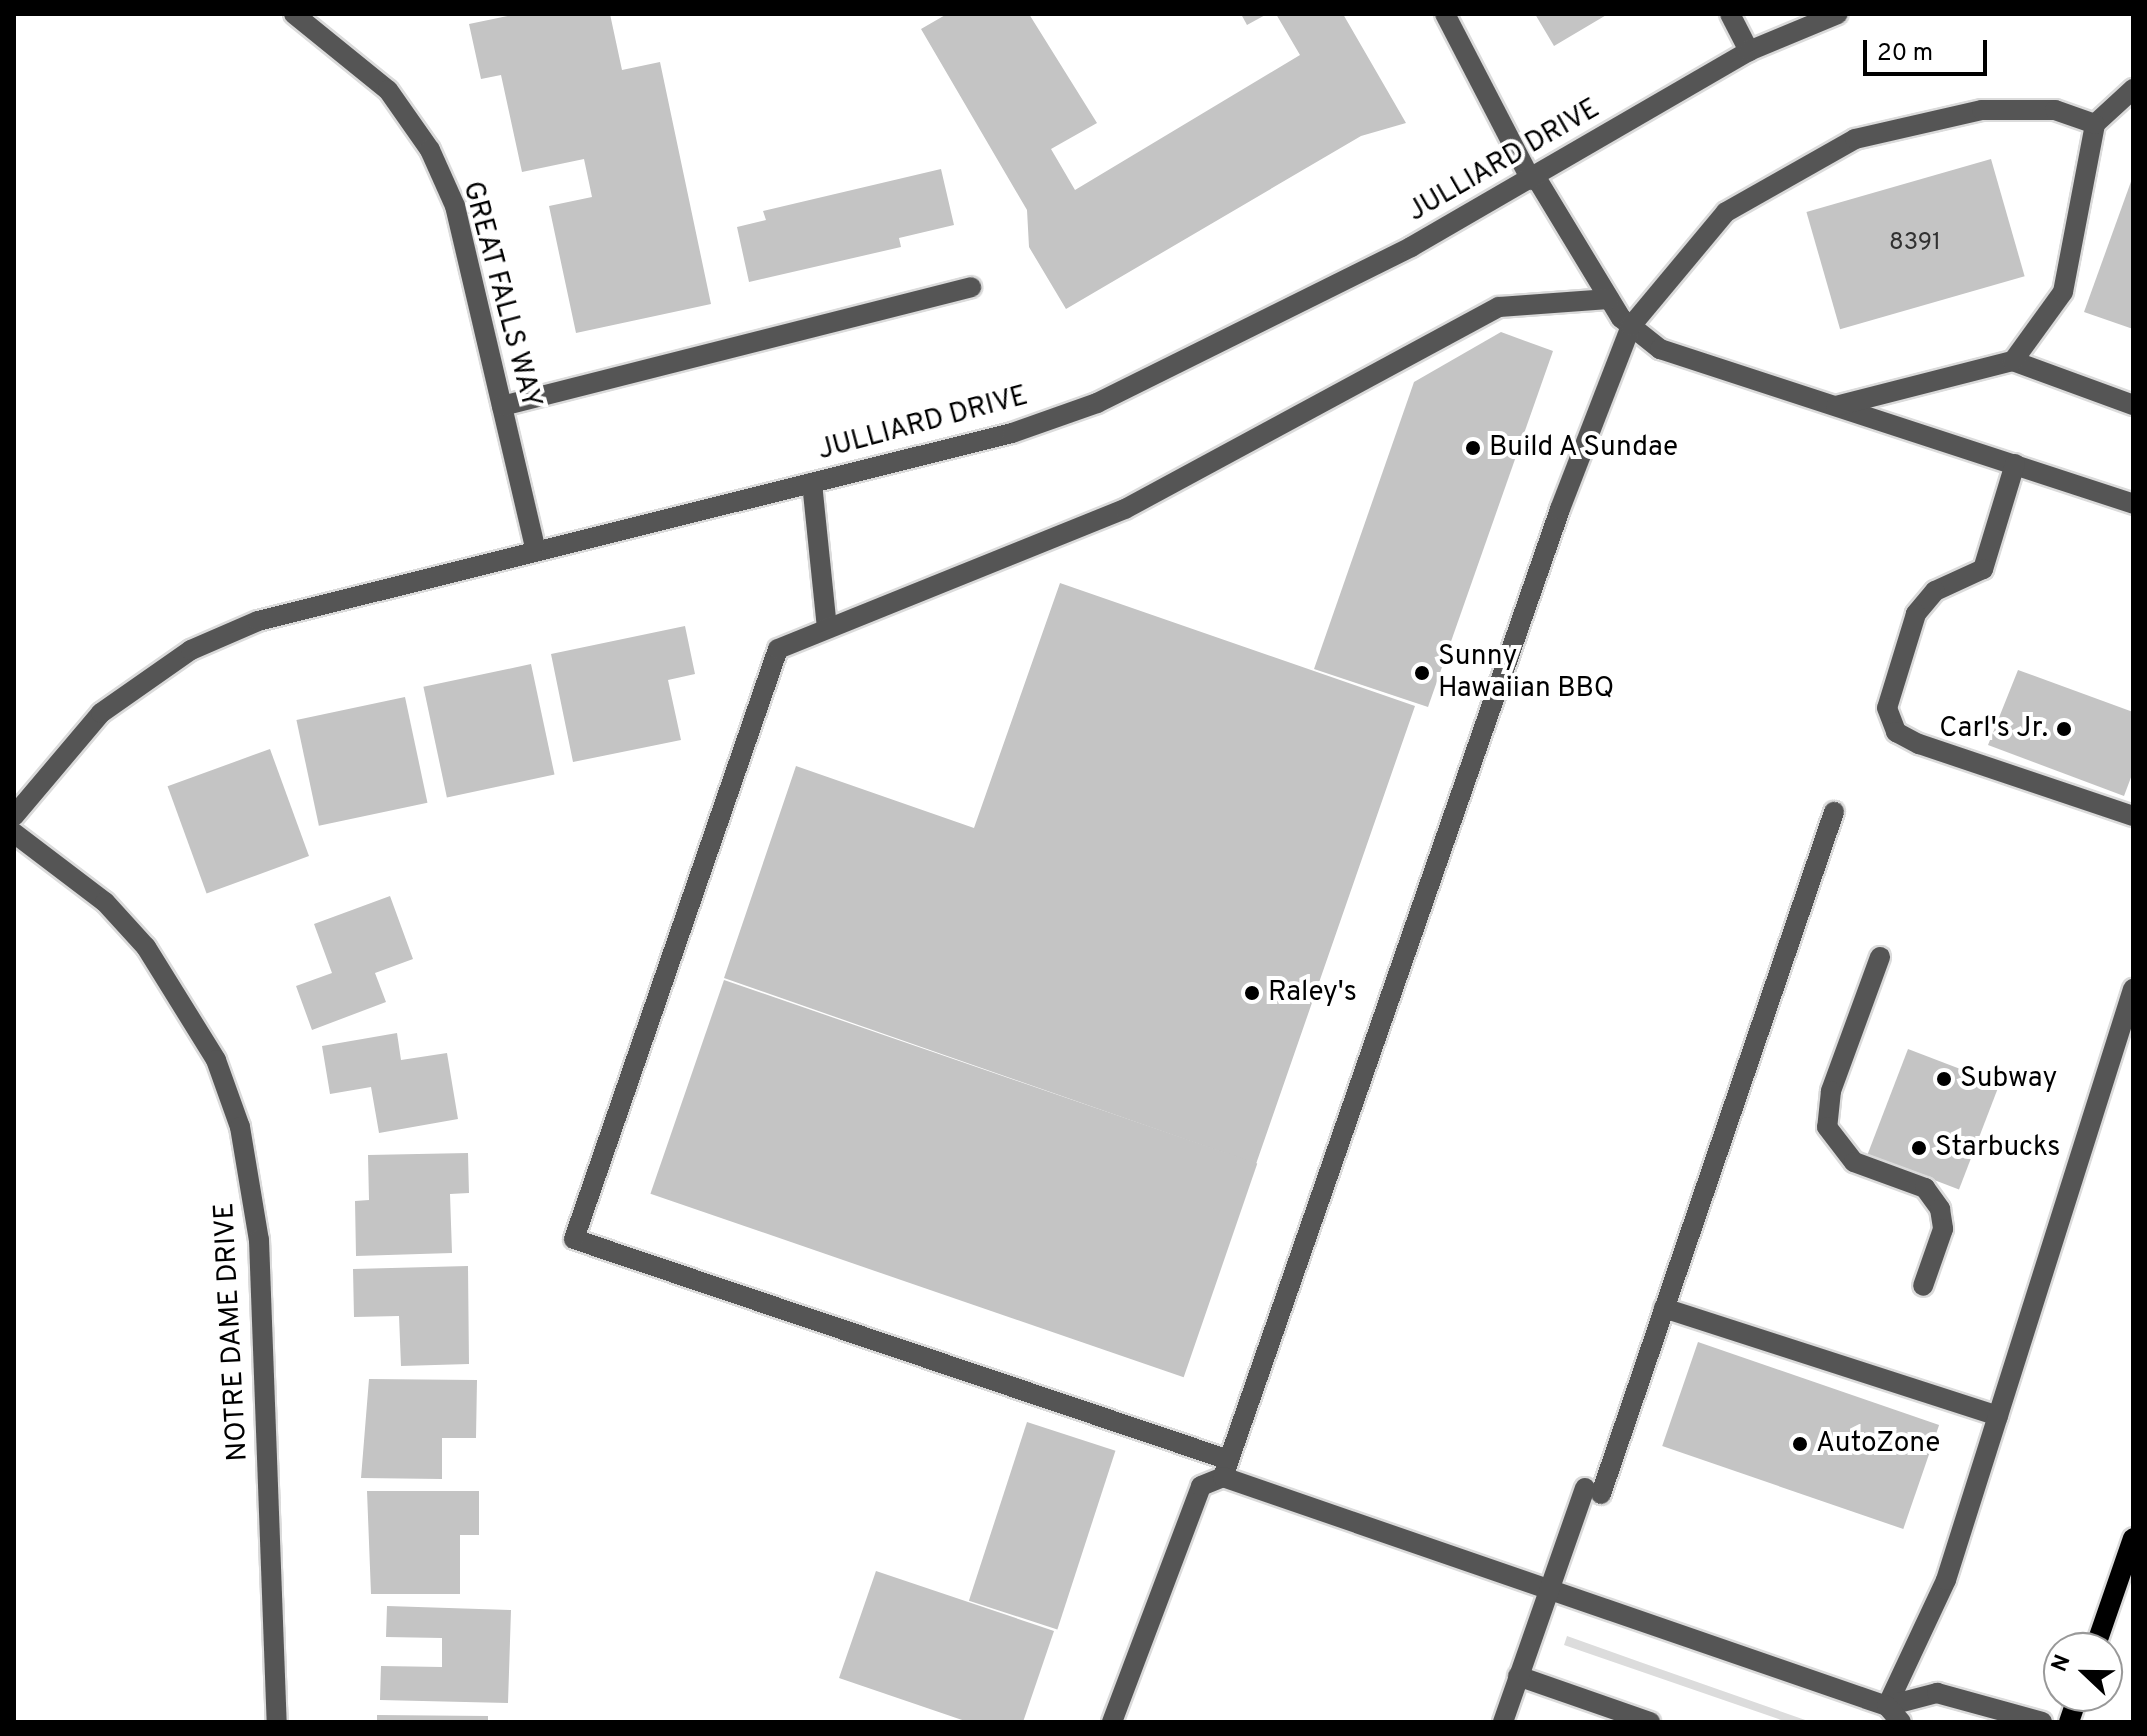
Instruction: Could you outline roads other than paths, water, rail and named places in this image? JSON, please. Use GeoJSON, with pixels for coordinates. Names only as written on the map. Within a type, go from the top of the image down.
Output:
{"type":"FeatureCollection","features":[{"type":"Feature","properties":{"kind":"main road"},"geometry":{"type":"LineString","coordinates":[[2101,1632],[2133,1538]]}},
{"type":"Feature","properties":{"kind":"street","name":"GREAT FALLS WAY"},"geometry":{"type":"LineString","coordinates":[[294,14],[321,21],[388,90],[430,150],[455,206],[536,551]]}},
{"type":"Feature","properties":{"kind":"street"},"geometry":{"type":"LineString","coordinates":[[1445,14],[1533,178],[1609,299],[1631,326],[1677,356],[2133,504]]}},
{"type":"Feature","properties":{"kind":"street"},"geometry":{"type":"LineString","coordinates":[[1730,14],[1749,51]]}},
{"type":"Feature","properties":{"kind":"street","name":"JULLIARD DRIVE"},"geometry":{"type":"LineString","coordinates":[[14,816],[101,713],[191,650],[258,621],[1012,433],[1097,403],[1533,178],[1749,51],[1838,14]]}},
{"type":"Feature","properties":{"kind":"street"},"geometry":{"type":"LineString","coordinates":[[2013,361],[2063,292],[2095,124],[2133,89]]}},
{"type":"Feature","properties":{"kind":"street"},"geometry":{"type":"LineString","coordinates":[[1112,1722],[1201,1486],[1226,1468],[1575,464],[1631,326],[1726,212],[1855,139],[1982,110],[2055,110],[2095,124]]}},
{"type":"Feature","properties":{"kind":"street"},"geometry":{"type":"LineString","coordinates":[[502,406],[971,287]]}},
{"type":"Feature","properties":{"kind":"street"},"geometry":{"type":"LineString","coordinates":[[1609,299],[1499,307],[1125,509],[778,649],[574,1239],[1226,1468],[1549,1588],[1887,1706],[1901,1722]]}},
{"type":"Feature","properties":{"kind":"street"},"geometry":{"type":"LineString","coordinates":[[1836,406],[2013,361],[2133,405]]}},
{"type":"Feature","properties":{"kind":"street"},"geometry":{"type":"LineString","coordinates":[[2015,464],[1983,569],[1935,591],[1916,614],[1887,708],[1896,732],[2133,816]]}},
{"type":"Feature","properties":{"kind":"street"},"geometry":{"type":"LineString","coordinates":[[812,483],[827,627]]}},
{"type":"Feature","properties":{"kind":"street"},"geometry":{"type":"LineString","coordinates":[[1503,1722],[1549,1588],[1593,1491],[1664,1308],[1834,812]]}},
{"type":"Feature","properties":{"kind":"street","name":"NOTRE DAME DRIVE"},"geometry":{"type":"LineString","coordinates":[[14,833],[105,902],[146,947],[216,1060],[240,1127],[259,1240],[277,1722]]}},
{"type":"Feature","properties":{"kind":"street"},"geometry":{"type":"LineString","coordinates":[[1880,957],[1831,1091],[1827,1127],[1854,1162],[1925,1188],[1940,1209],[1943,1229],[1923,1286]]}},
{"type":"Feature","properties":{"kind":"street"},"geometry":{"type":"LineString","coordinates":[[1887,1706],[1946,1580],[2133,989]]}},
{"type":"Feature","properties":{"kind":"street"},"geometry":{"type":"LineString","coordinates":[[1664,1308],[1998,1416]]}},
{"type":"Feature","properties":{"kind":"street"},"geometry":{"type":"LineString","coordinates":[[1518,1676],[1650,1722]]}},
{"type":"Feature","properties":{"kind":"street"},"geometry":{"type":"LineString","coordinates":[[1887,1706],[1937,1693],[2042,1722]]}},
{"type":"Feature","properties":{"kind":"place","name":"Build A Sundae"},"geometry":{"type":"Point","coordinates":[1473,448]}},
{"type":"Feature","properties":{"kind":"place","name":"Sunny Hawaiian BBQ"},"geometry":{"type":"Point","coordinates":[1422,673]}},
{"type":"Feature","properties":{"kind":"place","name":"Carl's Jr."},"geometry":{"type":"Point","coordinates":[2064,729]}},
{"type":"Feature","properties":{"kind":"place","name":"Raley's"},"geometry":{"type":"Point","coordinates":[1252,993]}},
{"type":"Feature","properties":{"kind":"place","name":"Subway"},"geometry":{"type":"Point","coordinates":[1944,1079]}},
{"type":"Feature","properties":{"kind":"place","name":"Starbucks"},"geometry":{"type":"Point","coordinates":[1919,1148]}},
{"type":"Feature","properties":{"kind":"place","name":"AutoZone"},"geometry":{"type":"Point","coordinates":[1800,1444]}}]}
